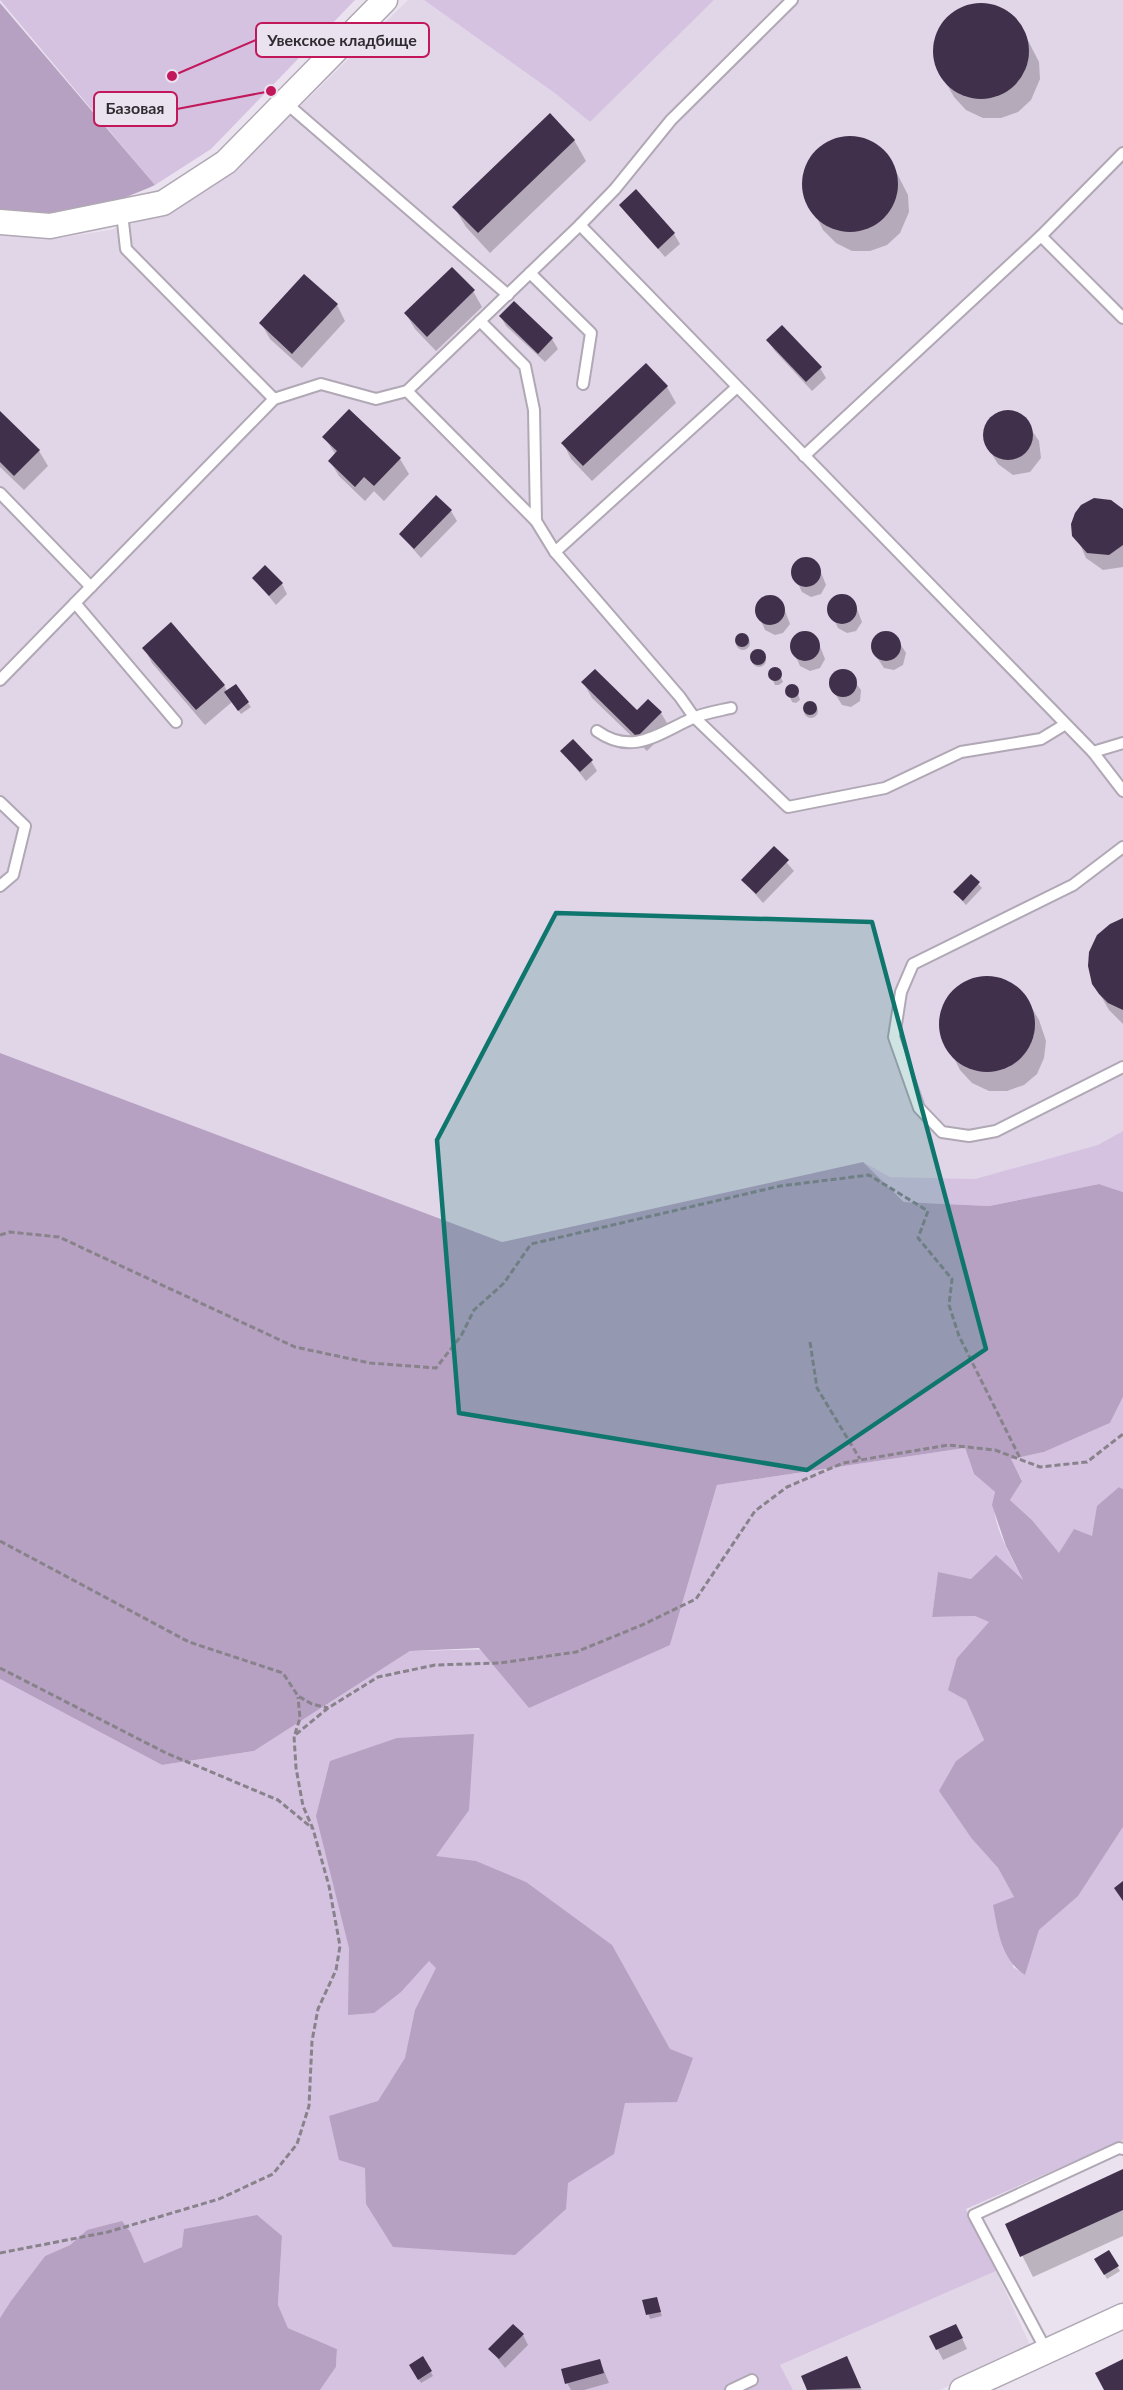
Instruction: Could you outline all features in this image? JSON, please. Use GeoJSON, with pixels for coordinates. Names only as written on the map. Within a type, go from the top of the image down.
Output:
{"type":"FeatureCollection","features":[{"type":"Feature","properties":{"kind":"street"},"geometry":{"type":"LineString","coordinates":[[0,222],[50,226],[163,203],[226,162],[385,0]]}},
{"type":"Feature","properties":{"kind":"street"},"geometry":{"type":"LineString","coordinates":[[962,2390],[1123,2316]]}},
{"type":"Feature","properties":{"kind":"lane"},"geometry":{"type":"LineString","coordinates":[[0,680],[274,399],[321,384],[376,399],[407,391],[580,225],[615,189],[671,120],[792,0]]}},
{"type":"Feature","properties":{"kind":"lane"},"geometry":{"type":"LineString","coordinates":[[285,103],[508,295]]}},
{"type":"Feature","properties":{"kind":"lane"},"geometry":{"type":"LineString","coordinates":[[804,456],[1041,236],[1123,153]]}},
{"type":"Feature","properties":{"kind":"lane"},"geometry":{"type":"LineString","coordinates":[[122,213],[126,249],[274,399]]}},
{"type":"Feature","properties":{"kind":"lane"},"geometry":{"type":"LineString","coordinates":[[580,225],[1064,725],[1093,752],[1123,791]]}},
{"type":"Feature","properties":{"kind":"lane"},"geometry":{"type":"LineString","coordinates":[[1041,236],[1123,318]]}},
{"type":"Feature","properties":{"kind":"lane"},"geometry":{"type":"LineString","coordinates":[[530,273],[591,333],[583,384]]}},
{"type":"Feature","properties":{"kind":"lane"},"geometry":{"type":"LineString","coordinates":[[480,321],[525,366],[534,410],[536,521]]}},
{"type":"Feature","properties":{"kind":"lane"},"geometry":{"type":"LineString","coordinates":[[555,552],[737,387]]}},
{"type":"Feature","properties":{"kind":"lane"},"geometry":{"type":"LineString","coordinates":[[407,391],[536,521],[555,552],[680,697],[694,717],[788,807],[885,788],[962,752],[1041,739],[1064,725]]}},
{"type":"Feature","properties":{"kind":"lane"},"geometry":{"type":"LineString","coordinates":[[0,494],[91,587]]}},
{"type":"Feature","properties":{"kind":"lane"},"geometry":{"type":"LineString","coordinates":[[75,603],[176,722]]}},
{"type":"Feature","properties":{"kind":"lane"},"geometry":{"type":"LineString","coordinates":[[597,731],[609,739],[642,743],[694,717],[731,708]]}},
{"type":"Feature","properties":{"kind":"lane"},"geometry":{"type":"LineString","coordinates":[[1093,752],[1123,743]]}},
{"type":"Feature","properties":{"kind":"lane"},"geometry":{"type":"LineString","coordinates":[[0,802],[24,826],[13,875],[0,886]]}},
{"type":"Feature","properties":{"kind":"lane"},"geometry":{"type":"LineString","coordinates":[[1123,847],[1072,885],[913,964],[901,992],[894,1037],[919,1108],[942,1132],[969,1136],[996,1131],[1123,1067]]}},
{"type":"Feature","properties":{"kind":"lane"},"geometry":{"type":"LineString","coordinates":[[1046,2350],[974,2215],[1119,2148],[1123,2149]]}},
{"type":"Feature","properties":{"kind":"lane"},"geometry":{"type":"LineString","coordinates":[[731,2390],[752,2380]]}},
{"type":"Feature","properties":{"kind":"path"},"geometry":{"type":"LineString","coordinates":[[0,1235],[10,1232],[59,1237],[295,1347],[370,1364],[436,1368],[461,1336],[474,1311],[504,1283],[531,1244],[780,1186],[869,1174],[928,1211],[918,1238],[952,1279],[950,1305],[958,1336],[1021,1460]]}},
{"type":"Feature","properties":{"kind":"path"},"geometry":{"type":"LineString","coordinates":[[810,1342],[817,1388],[860,1459]]}},
{"type":"Feature","properties":{"kind":"path"},"geometry":{"type":"LineString","coordinates":[[294,1736],[328,1708],[378,1677],[435,1665],[500,1663],[576,1652],[642,1625],[696,1599],[755,1512],[787,1487],[843,1462],[948,1445],[995,1450],[1040,1467],[1086,1462],[1123,1434]]}},
{"type":"Feature","properties":{"kind":"path"},"geometry":{"type":"LineString","coordinates":[[0,1541],[189,1642],[283,1673],[298,1696],[312,1704],[328,1708]]}},
{"type":"Feature","properties":{"kind":"path"},"geometry":{"type":"LineString","coordinates":[[0,1668],[166,1753],[278,1800],[313,1829]]}},
{"type":"Feature","properties":{"kind":"path"},"geometry":{"type":"LineString","coordinates":[[0,2253],[108,2232],[219,2199],[273,2174],[297,2144],[309,2106],[312,2041],[318,2010],[336,1970],[340,1946],[334,1906],[313,1829],[303,1806],[296,1768],[294,1736],[300,1718],[298,1696]]}},
{"type":"Feature","properties":{"kind":"highlighted area"},"geometry":{"type":"Polygon","coordinates":[[[556,913],[872,922],[986,1349],[807,1470],[459,1413],[437,1140],[556,913]]]}},
{"type":"Feature","properties":{"kind":"shaded area"},"geometry":{"type":"Polygon","coordinates":[[[0,0],[355,0],[211,149],[155,185],[0,0]]]}},
{"type":"Feature","properties":{"kind":"shaded area"},"geometry":{"type":"Polygon","coordinates":[[[408,0],[424,0],[556,94],[590,122],[714,0],[1123,0],[1123,1131],[1099,1145],[975,1179],[890,1177],[863,1162],[502,1242],[0,1053],[0,235],[53,239],[110,230],[172,212],[237,169],[408,0]]]}},
{"type":"Feature","properties":{"kind":"shaded area"},"geometry":{"type":"Polygon","coordinates":[[[424,0],[714,0],[590,122],[556,94],[424,0]]]}},
{"type":"Feature","properties":{"kind":"shaded area"},"geometry":{"type":"Polygon","coordinates":[[[0,3],[155,185],[99,207],[60,215],[20,214],[0,209],[0,3]]]}},
{"type":"Feature","properties":{"kind":"shaded area"},"geometry":{"type":"Polygon","coordinates":[[[0,1053],[502,1242],[863,1162],[904,1202],[989,1206],[1099,1184],[1123,1192],[1123,1397],[1110,1423],[1044,1452],[1011,1459],[1022,1481],[1010,1500],[1032,1520],[1059,1553],[1074,1529],[1092,1536],[1097,1506],[1119,1487],[1123,1489],[1123,1827],[1078,1896],[1039,1930],[1025,1975],[1006,1953],[993,1905],[1014,1897],[998,1868],[972,1839],[939,1791],[956,1761],[984,1740],[966,1700],[948,1690],[957,1658],[989,1622],[975,1616],[932,1617],[938,1572],[971,1579],[996,1555],[1023,1580],[1006,1546],[992,1505],[995,1492],[974,1474],[965,1448],[717,1485],[670,1645],[529,1708],[479,1648],[410,1651],[254,1751],[162,1765],[0,1679],[0,1053]]]}},
{"type":"Feature","properties":{"kind":"shaded area"},"geometry":{"type":"Polygon","coordinates":[[[1123,1131],[1123,1192],[1099,1184],[989,1206],[904,1202],[863,1162],[890,1177],[975,1179],[1098,1145],[1123,1131]]]}},
{"type":"Feature","properties":{"kind":"shaded area"},"geometry":{"type":"Polygon","coordinates":[[[1123,1397],[1123,1489],[1119,1487],[1092,1536],[1059,1554],[1032,1520],[1010,1500],[1022,1480],[1010,1459],[1044,1452],[1110,1423],[1123,1397]]]}},
{"type":"Feature","properties":{"kind":"shaded area"},"geometry":{"type":"Polygon","coordinates":[[[965,1448],[974,1474],[995,1492],[994,1503],[998,1526],[1024,1582],[971,1579],[938,1573],[932,1617],[975,1616],[990,1622],[957,1658],[966,1700],[984,1740],[956,1761],[972,1839],[998,1868],[1014,1897],[1013,1967],[1025,1974],[1039,1930],[1078,1895],[1123,1827],[1123,2140],[966,2209],[996,2271],[780,2365],[793,2390],[320,2390],[336,2367],[337,2349],[288,2328],[278,2306],[282,2236],[182,2247],[144,2263],[131,2233],[87,2230],[70,2245],[45,2256],[0,2318],[0,1679],[162,1765],[254,1751],[410,1651],[670,1645],[717,1485],[965,1448]]]}},
{"type":"Feature","properties":{"kind":"shaded area"},"geometry":{"type":"Polygon","coordinates":[[[474,1734],[469,1810],[436,1856],[476,1861],[526,1882],[612,1945],[670,2049],[693,2058],[677,2102],[625,2103],[614,2154],[568,2183],[566,2209],[515,2255],[393,2247],[366,2204],[365,2168],[339,2160],[329,2116],[378,2101],[405,2058],[415,2010],[436,1968],[429,1961],[401,1992],[374,2013],[348,2015],[349,1948],[316,1816],[330,1761],[397,1738],[474,1734]]]}},
{"type":"Feature","properties":{"kind":"shaded area"},"geometry":{"type":"Polygon","coordinates":[[[257,2215],[282,2236],[278,2305],[288,2328],[337,2349],[336,2367],[320,2390],[0,2390],[0,2318],[45,2256],[70,2245],[87,2230],[122,2221],[131,2233],[144,2263],[182,2247],[184,2229],[257,2215]]]}},
{"type":"Feature","properties":{"kind":"shaded area"},"geometry":{"type":"Polygon","coordinates":[[[996,2271],[1031,2347],[940,2390],[793,2390],[780,2365],[996,2271]]]}},
{"type":"Feature","properties":{"kind":"building"},"geometry":{"type":"Polygon","coordinates":[[[981,3],[999,7],[1015,17],[1025,33],[1029,51],[1025,69],[1015,85],[999,95],[981,99],[963,95],[947,85],[937,69],[933,51],[937,33],[947,17],[963,7],[981,3]]]}},
{"type":"Feature","properties":{"kind":"building"},"geometry":{"type":"Polygon","coordinates":[[[550,113],[575,140],[478,233],[452,207],[550,113]]]}},
{"type":"Feature","properties":{"kind":"building"},"geometry":{"type":"Polygon","coordinates":[[[850,136],[868,140],[884,150],[894,166],[898,184],[894,202],[884,218],[868,228],[850,232],[832,228],[816,218],[806,202],[802,184],[806,166],[816,150],[832,140],[850,136]]]}},
{"type":"Feature","properties":{"kind":"building"},"geometry":{"type":"Polygon","coordinates":[[[636,189],[675,233],[658,249],[619,205],[636,189]]]}},
{"type":"Feature","properties":{"kind":"building"},"geometry":{"type":"Polygon","coordinates":[[[452,267],[475,290],[427,337],[404,313],[452,267]]]}},
{"type":"Feature","properties":{"kind":"building"},"geometry":{"type":"Polygon","coordinates":[[[304,274],[338,304],[292,354],[259,323],[304,274]]]}},
{"type":"Feature","properties":{"kind":"building"},"geometry":{"type":"Polygon","coordinates":[[[514,301],[553,338],[538,354],[499,316],[514,301]]]}},
{"type":"Feature","properties":{"kind":"building"},"geometry":{"type":"Polygon","coordinates":[[[782,325],[822,367],[806,382],[766,340],[782,325]]]}},
{"type":"Feature","properties":{"kind":"building"},"geometry":{"type":"Polygon","coordinates":[[[646,363],[668,386],[583,466],[561,443],[646,363]]]}},
{"type":"Feature","properties":{"kind":"building"},"geometry":{"type":"Polygon","coordinates":[[[349,409],[401,458],[374,486],[364,477],[355,487],[328,461],[337,451],[322,437],[349,409]]]}},
{"type":"Feature","properties":{"kind":"building"},"geometry":{"type":"Polygon","coordinates":[[[1003,410],[1013,410],[1026,417],[1033,430],[1033,440],[1026,453],[1013,460],[1003,460],[994,456],[987,449],[983,440],[983,430],[987,421],[994,414],[1003,410]]]}},
{"type":"Feature","properties":{"kind":"building"},"geometry":{"type":"Polygon","coordinates":[[[0,411],[40,450],[14,476],[0,462],[0,411]]]}},
{"type":"Feature","properties":{"kind":"building"},"geometry":{"type":"Polygon","coordinates":[[[436,495],[452,510],[414,549],[399,534],[436,495]]]}},
{"type":"Feature","properties":{"kind":"building"},"geometry":{"type":"Polygon","coordinates":[[[1094,498],[1111,500],[1123,509],[1123,545],[1109,555],[1087,553],[1072,536],[1071,524],[1075,513],[1081,505],[1094,498]]]}},
{"type":"Feature","properties":{"kind":"building"},"geometry":{"type":"Polygon","coordinates":[[[806,557],[817,561],[821,572],[817,583],[806,587],[795,583],[791,572],[795,561],[806,557]]]}},
{"type":"Feature","properties":{"kind":"building"},"geometry":{"type":"Polygon","coordinates":[[[265,565],[283,583],[269,596],[252,578],[265,565]]]}},
{"type":"Feature","properties":{"kind":"building"},"geometry":{"type":"Polygon","coordinates":[[[842,594],[853,598],[857,609],[853,620],[842,624],[831,620],[827,609],[831,598],[842,594]]]}},
{"type":"Feature","properties":{"kind":"building"},"geometry":{"type":"Polygon","coordinates":[[[770,595],[781,599],[785,610],[781,621],[770,625],[759,621],[755,610],[759,599],[770,595]]]}},
{"type":"Feature","properties":{"kind":"building"},"geometry":{"type":"Polygon","coordinates":[[[171,622],[225,685],[196,710],[142,648],[171,622]]]}},
{"type":"Feature","properties":{"kind":"building"},"geometry":{"type":"Polygon","coordinates":[[[805,631],[816,635],[820,646],[816,657],[805,661],[794,657],[790,646],[794,635],[805,631]]]}},
{"type":"Feature","properties":{"kind":"building"},"geometry":{"type":"Polygon","coordinates":[[[886,631],[897,635],[901,646],[897,657],[886,661],[875,657],[871,646],[875,635],[886,631]]]}},
{"type":"Feature","properties":{"kind":"building"},"geometry":{"type":"Polygon","coordinates":[[[739,633],[745,633],[749,640],[745,647],[739,647],[735,643],[735,637],[739,633]]]}},
{"type":"Feature","properties":{"kind":"building"},"geometry":{"type":"Polygon","coordinates":[[[758,649],[766,657],[758,665],[750,657],[758,649]]]}},
{"type":"Feature","properties":{"kind":"building"},"geometry":{"type":"Polygon","coordinates":[[[772,667],[778,667],[782,674],[778,681],[772,681],[768,677],[768,671],[772,667]]]}},
{"type":"Feature","properties":{"kind":"building"},"geometry":{"type":"Polygon","coordinates":[[[595,669],[637,710],[648,699],[662,712],[637,737],[581,682],[595,669]]]}},
{"type":"Feature","properties":{"kind":"building"},"geometry":{"type":"Polygon","coordinates":[[[843,669],[853,673],[857,683],[853,693],[843,697],[833,693],[829,683],[833,673],[843,669]]]}},
{"type":"Feature","properties":{"kind":"building"},"geometry":{"type":"Polygon","coordinates":[[[236,684],[249,702],[238,711],[224,692],[236,684]]]}},
{"type":"Feature","properties":{"kind":"building"},"geometry":{"type":"Polygon","coordinates":[[[789,684],[795,684],[799,691],[795,698],[789,698],[785,694],[785,688],[789,684]]]}},
{"type":"Feature","properties":{"kind":"building"},"geometry":{"type":"Polygon","coordinates":[[[807,701],[813,701],[817,708],[813,715],[807,715],[803,711],[803,705],[807,701]]]}},
{"type":"Feature","properties":{"kind":"building"},"geometry":{"type":"Polygon","coordinates":[[[573,739],[593,760],[580,772],[560,751],[573,739]]]}},
{"type":"Feature","properties":{"kind":"building"},"geometry":{"type":"Polygon","coordinates":[[[774,846],[789,860],[756,894],[741,880],[774,846]]]}},
{"type":"Feature","properties":{"kind":"building"},"geometry":{"type":"Polygon","coordinates":[[[971,874],[980,882],[963,901],[953,892],[971,874]]]}},
{"type":"Feature","properties":{"kind":"building"},"geometry":{"type":"Polygon","coordinates":[[[1123,918],[1123,1010],[1108,1003],[1099,994],[1092,984],[1088,966],[1089,952],[1097,935],[1110,924],[1123,918]]]}},
{"type":"Feature","properties":{"kind":"building"},"geometry":{"type":"Polygon","coordinates":[[[987,976],[1005,980],[1021,990],[1031,1006],[1035,1024],[1031,1042],[1021,1058],[1005,1068],[987,1072],[969,1068],[953,1058],[943,1042],[939,1024],[943,1006],[953,990],[969,980],[987,976]]]}},
{"type":"Feature","properties":{"kind":"building"},"geometry":{"type":"Polygon","coordinates":[[[1123,1881],[1123,1901],[1114,1888],[1123,1881]]]}},
{"type":"Feature","properties":{"kind":"building"},"geometry":{"type":"Polygon","coordinates":[[[1123,2169],[1123,2210],[1020,2257],[1005,2224],[1123,2169]]]}},
{"type":"Feature","properties":{"kind":"building"},"geometry":{"type":"Polygon","coordinates":[[[1109,2250],[1119,2266],[1104,2275],[1094,2259],[1109,2250]]]}},
{"type":"Feature","properties":{"kind":"building"},"geometry":{"type":"Polygon","coordinates":[[[657,2297],[661,2312],[646,2315],[642,2300],[657,2297]]]}},
{"type":"Feature","properties":{"kind":"building"},"geometry":{"type":"Polygon","coordinates":[[[513,2324],[524,2334],[499,2359],[488,2349],[513,2324]]]}},
{"type":"Feature","properties":{"kind":"building"},"geometry":{"type":"Polygon","coordinates":[[[956,2324],[963,2338],[936,2350],[929,2336],[956,2324]]]}},
{"type":"Feature","properties":{"kind":"building"},"geometry":{"type":"Polygon","coordinates":[[[423,2356],[432,2371],[418,2380],[409,2365],[423,2356]]]}},
{"type":"Feature","properties":{"kind":"building"},"geometry":{"type":"Polygon","coordinates":[[[847,2356],[861,2388],[807,2390],[801,2376],[847,2356]]]}},
{"type":"Feature","properties":{"kind":"building"},"geometry":{"type":"Polygon","coordinates":[[[600,2359],[604,2373],[565,2384],[561,2369],[600,2359]]]}},
{"type":"Feature","properties":{"kind":"building"},"geometry":{"type":"Polygon","coordinates":[[[1123,2359],[1123,2390],[1104,2390],[1095,2373],[1123,2359]]]}},
{"type":"Feature","properties":{"kind":"place","name":"Увекское кладбище"},"geometry":{"type":"Point","coordinates":[172,76]}},
{"type":"Feature","properties":{"kind":"place","name":"Базовая"},"geometry":{"type":"Point","coordinates":[271,91]}}]}
